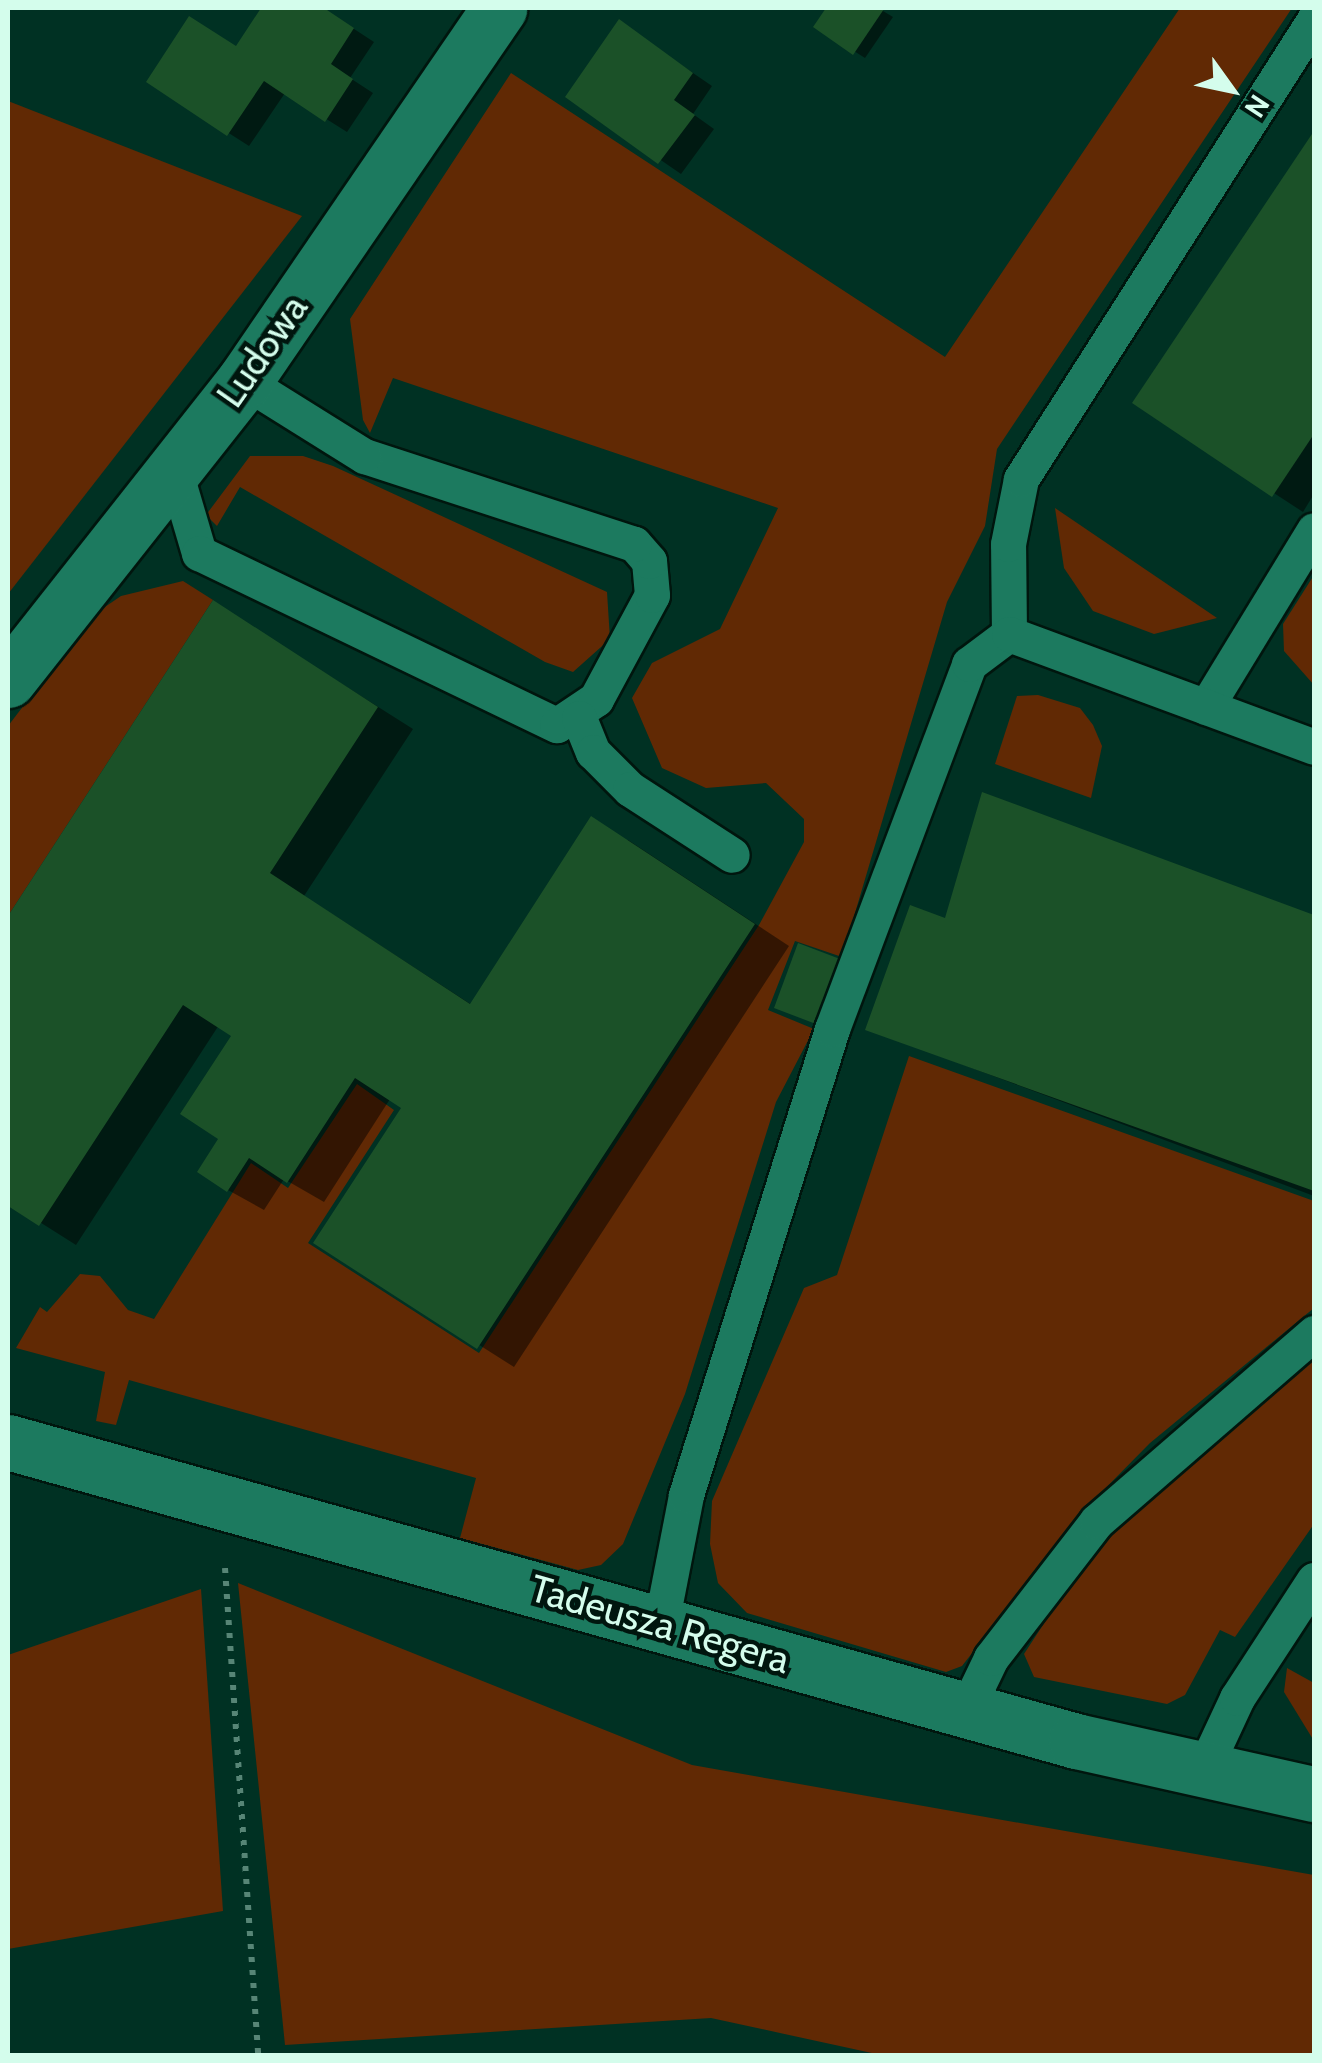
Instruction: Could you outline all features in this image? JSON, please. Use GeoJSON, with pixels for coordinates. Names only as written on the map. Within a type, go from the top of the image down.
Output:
{"type":"FeatureCollection","features":[{"type":"Feature","properties":{"kind":"street","name":"Ludowa"},"geometry":{"type":"LineString","coordinates":[[8,680],[244,381],[499,8]]}},
{"type":"Feature","properties":{"kind":"street","name":"Tadeusza Regera"},"geometry":{"type":"LineString","coordinates":[[8,1442],[966,1710],[1203,1771],[1314,1794]]}},
{"type":"Feature","properties":{"kind":"lane"},"geometry":{"type":"LineString","coordinates":[[1009,634],[1008,544],[1022,479],[1314,20]]}},
{"type":"Feature","properties":{"kind":"lane"},"geometry":{"type":"LineString","coordinates":[[174,468],[199,554],[557,725],[579,718],[652,595],[650,560],[634,544],[364,456],[244,381]]}},
{"type":"Feature","properties":{"kind":"lane"},"geometry":{"type":"LineString","coordinates":[[1206,707],[1314,530]]}},
{"type":"Feature","properties":{"kind":"lane"},"geometry":{"type":"LineString","coordinates":[[1009,634],[1314,747]]}},
{"type":"Feature","properties":{"kind":"lane"},"geometry":{"type":"LineString","coordinates":[[660,1624],[686,1495],[926,760],[969,664],[1009,634]]}},
{"type":"Feature","properties":{"kind":"lane"},"geometry":{"type":"LineString","coordinates":[[579,718],[593,752],[630,789],[732,854]]}},
{"type":"Feature","properties":{"kind":"lane"},"geometry":{"type":"LineString","coordinates":[[966,1710],[991,1658],[1097,1521],[1314,1333]]}},
{"type":"Feature","properties":{"kind":"lane"},"geometry":{"type":"LineString","coordinates":[[1203,1771],[1237,1698],[1314,1580]]}},
{"type":"Feature","properties":{"kind":"path"},"geometry":{"type":"LineString","coordinates":[[220,1501],[258,2056]]}},
{"type":"Feature","properties":{"kind":"shaded area"},"geometry":{"type":"Polygon","coordinates":[[[1180,8],[1292,8],[997,449],[985,526],[947,602],[842,957],[795,941],[768,1010],[814,1029],[776,1102],[685,1394],[623,1544],[601,1565],[578,1570],[460,1538],[476,1478],[129,1380],[116,1425],[96,1421],[105,1372],[16,1348],[40,1307],[47,1312],[80,1274],[100,1276],[128,1310],[154,1319],[251,1163],[288,1188],[357,1084],[394,1110],[308,1243],[479,1353],[759,925],[804,842],[804,819],[766,783],[706,788],[662,768],[632,698],[652,663],[720,629],[778,508],[393,378],[370,433],[363,420],[350,319],[511,73],[945,357],[1180,8]]]}},
{"type":"Feature","properties":{"kind":"shaded area"},"geometry":{"type":"Polygon","coordinates":[[[8,101],[302,216],[8,594],[8,101]]]}},
{"type":"Feature","properties":{"kind":"shaded area"},"geometry":{"type":"Polygon","coordinates":[[[250,456],[303,456],[333,466],[607,592],[610,639],[573,672],[545,662],[240,487],[217,526],[206,515],[250,456]]]}},
{"type":"Feature","properties":{"kind":"shaded area"},"geometry":{"type":"Polygon","coordinates":[[[1055,508],[1217,618],[1154,634],[1093,611],[1064,568],[1055,508]]]}},
{"type":"Feature","properties":{"kind":"shaded area"},"geometry":{"type":"Polygon","coordinates":[[[1314,575],[1314,685],[1284,651],[1283,624],[1314,575]]]}},
{"type":"Feature","properties":{"kind":"shaded area"},"geometry":{"type":"Polygon","coordinates":[[[183,581],[213,600],[8,916],[8,726],[93,615],[121,596],[183,581]]]}},
{"type":"Feature","properties":{"kind":"shaded area"},"geometry":{"type":"Polygon","coordinates":[[[1038,695],[1080,708],[1093,725],[1102,746],[1091,798],[995,764],[1017,696],[1038,695]]]}},
{"type":"Feature","properties":{"kind":"shaded area"},"geometry":{"type":"Polygon","coordinates":[[[909,1056],[1314,1201],[1314,1308],[1150,1443],[1082,1512],[962,1666],[946,1672],[747,1613],[718,1583],[710,1544],[712,1501],[804,1288],[837,1275],[909,1056]]]}},
{"type":"Feature","properties":{"kind":"shaded area"},"geometry":{"type":"Polygon","coordinates":[[[1314,1353],[1314,1524],[1235,1637],[1220,1630],[1185,1695],[1167,1704],[1034,1677],[1024,1654],[1095,1545],[1314,1353]]]}},
{"type":"Feature","properties":{"kind":"shaded area"},"geometry":{"type":"Polygon","coordinates":[[[238,1583],[692,1765],[1314,1875],[1314,2055],[881,2055],[711,2018],[285,2045],[238,1583]]]}},
{"type":"Feature","properties":{"kind":"shaded area"},"geometry":{"type":"Polygon","coordinates":[[[201,1589],[223,1911],[8,1949],[8,1655],[201,1589]]]}},
{"type":"Feature","properties":{"kind":"shaded area"},"geometry":{"type":"Polygon","coordinates":[[[1287,1668],[1314,1683],[1314,1741],[1284,1692],[1287,1668]]]}},
{"type":"Feature","properties":{"kind":"building"},"geometry":{"type":"Polygon","coordinates":[[[261,8],[324,8],[354,28],[331,64],[353,79],[325,122],[264,81],[227,136],[146,82],[189,16],[236,46],[261,8]]]}},
{"type":"Feature","properties":{"kind":"building"},"geometry":{"type":"Polygon","coordinates":[[[826,8],[884,9],[853,55],[813,27],[826,8]]]}},
{"type":"Feature","properties":{"kind":"building"},"geometry":{"type":"Polygon","coordinates":[[[619,19],[693,73],[674,100],[695,115],[658,164],[565,97],[619,19]]]}},
{"type":"Feature","properties":{"kind":"building"},"geometry":{"type":"Polygon","coordinates":[[[1314,131],[1314,434],[1272,497],[1132,403],[1314,131]]]}},
{"type":"Feature","properties":{"kind":"building"},"geometry":{"type":"Polygon","coordinates":[[[213,600],[378,707],[270,873],[470,1004],[591,816],[755,924],[477,1349],[313,1243],[401,1108],[355,1078],[287,1183],[249,1158],[227,1192],[197,1172],[218,1139],[180,1114],[231,1036],[183,1005],[39,1226],[8,1206],[8,916],[213,600]]]}},
{"type":"Feature","properties":{"kind":"building"},"geometry":{"type":"Polygon","coordinates":[[[982,792],[1314,915],[1314,1191],[865,1030],[910,905],[945,918],[982,792]]]}},
{"type":"Feature","properties":{"kind":"building"},"geometry":{"type":"Polygon","coordinates":[[[798,943],[840,959],[816,1024],[774,1008],[798,943]]]}}]}
